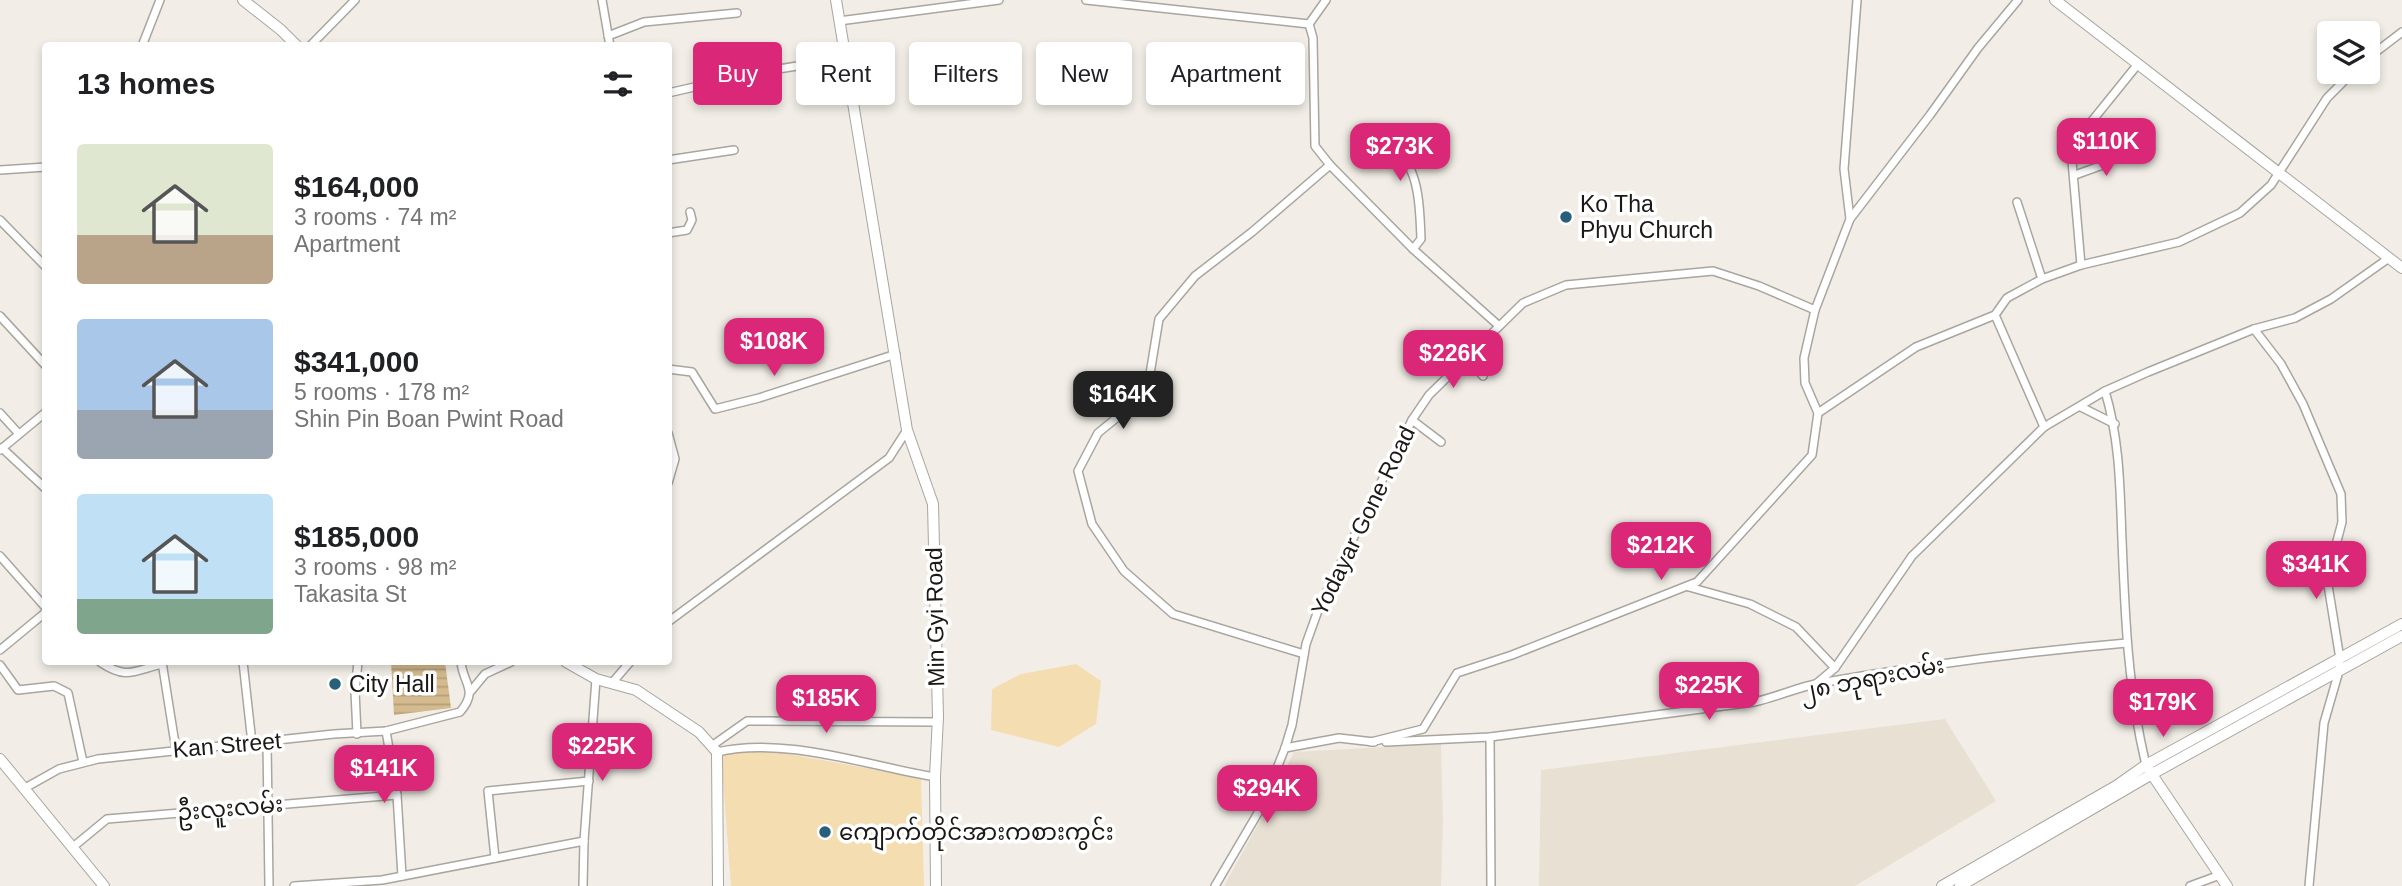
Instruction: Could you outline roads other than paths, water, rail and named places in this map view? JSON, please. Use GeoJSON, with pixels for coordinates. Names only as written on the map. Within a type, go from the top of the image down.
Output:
{"type":"FeatureCollection","features":[{"type":"Feature","properties":{"kind":"main road"},"geometry":{"type":"LineString","coordinates":[[243,0],[293,42]]}},
{"type":"Feature","properties":{"kind":"main road","name":"Min Gyi Road"},"geometry":{"type":"LineString","coordinates":[[836,0],[843,42]]}},
{"type":"Feature","properties":{"kind":"main road"},"geometry":{"type":"LineString","coordinates":[[2055,0],[2402,268]]}},
{"type":"Feature","properties":{"kind":"main road","name":"Min Gyi Road"},"geometry":{"type":"LineString","coordinates":[[854,105],[907,430],[933,504],[937,722],[936,886]]}},
{"type":"Feature","properties":{"kind":"main road"},"geometry":{"type":"LineString","coordinates":[[1960,886],[2149,769],[2402,624]]}},
{"type":"Feature","properties":{"kind":"main road"},"geometry":{"type":"LineString","coordinates":[[1942,886],[2105,792],[2402,636]]}},
{"type":"Feature","properties":{"kind":"main road"},"geometry":{"type":"LineString","coordinates":[[571,665],[596,679],[636,690],[699,732],[715,749],[718,886]]}},
{"type":"Feature","properties":{"kind":"main road"},"geometry":{"type":"LineString","coordinates":[[0,759],[104,886]]}},
{"type":"Feature","properties":{"kind":"main road"},"geometry":{"type":"LineString","coordinates":[[2149,769],[2227,886]]}},
{"type":"Feature","properties":{"kind":"street"},"geometry":{"type":"LineString","coordinates":[[144,42],[160,0]]}},
{"type":"Feature","properties":{"kind":"street"},"geometry":{"type":"LineString","coordinates":[[314,42],[355,0]]}},
{"type":"Feature","properties":{"kind":"street"},"geometry":{"type":"LineString","coordinates":[[601,0],[609,42]]}},
{"type":"Feature","properties":{"kind":"street"},"geometry":{"type":"LineString","coordinates":[[839,21],[999,0]]}},
{"type":"Feature","properties":{"kind":"street"},"geometry":{"type":"LineString","coordinates":[[1086,0],[1309,24]]}},
{"type":"Feature","properties":{"kind":"street"},"geometry":{"type":"LineString","coordinates":[[1309,24],[1326,0]]}},
{"type":"Feature","properties":{"kind":"street"},"geometry":{"type":"LineString","coordinates":[[1850,219],[1844,169],[1857,0]]}},
{"type":"Feature","properties":{"kind":"street"},"geometry":{"type":"LineString","coordinates":[[1371,742],[1423,729],[1457,673],[1512,655],[1696,582],[1812,455],[1818,413],[1805,383],[1804,358],[1815,310],[1850,219],[1978,48],[2018,0]]}},
{"type":"Feature","properties":{"kind":"street"},"geometry":{"type":"LineString","coordinates":[[608,36],[643,22],[737,13]]}},
{"type":"Feature","properties":{"kind":"street"},"geometry":{"type":"LineString","coordinates":[[1309,24],[1313,38],[1315,146],[1330,165],[1413,249],[1498,325]]}},
{"type":"Feature","properties":{"kind":"street"},"geometry":{"type":"LineString","coordinates":[[2380,49],[2402,32]]}},
{"type":"Feature","properties":{"kind":"street"},"geometry":{"type":"LineString","coordinates":[[2081,265],[2072,161],[2075,142],[2138,64]]}},
{"type":"Feature","properties":{"kind":"street"},"geometry":{"type":"LineString","coordinates":[[672,92],[796,66]]}},
{"type":"Feature","properties":{"kind":"street"},"geometry":{"type":"LineString","coordinates":[[1818,413],[1916,347],[1995,315],[2007,298],[2042,279],[2081,265],[2179,242],[2240,213],[2271,184],[2327,98],[2341,84]]}},
{"type":"Feature","properties":{"kind":"street"},"geometry":{"type":"LineString","coordinates":[[1359,138],[1403,159],[1412,174],[1419,201],[1421,239],[1413,249]]}},
{"type":"Feature","properties":{"kind":"street"},"geometry":{"type":"LineString","coordinates":[[672,159],[734,150]]}},
{"type":"Feature","properties":{"kind":"street"},"geometry":{"type":"LineString","coordinates":[[2074,175],[2100,166],[2119,151]]}},
{"type":"Feature","properties":{"kind":"street"},"geometry":{"type":"LineString","coordinates":[[1304,654],[1173,614],[1124,571],[1092,524],[1078,471],[1098,433],[1131,406],[1149,380],[1159,320],[1166,311],[1195,276],[1252,232],[1330,165]]}},
{"type":"Feature","properties":{"kind":"street"},"geometry":{"type":"LineString","coordinates":[[0,170],[42,167]]}},
{"type":"Feature","properties":{"kind":"street"},"geometry":{"type":"LineString","coordinates":[[2017,202],[2042,279]]}},
{"type":"Feature","properties":{"kind":"street"},"geometry":{"type":"LineString","coordinates":[[672,232],[687,230],[692,220],[690,212]]}},
{"type":"Feature","properties":{"kind":"street"},"geometry":{"type":"LineString","coordinates":[[0,220],[42,263]]}},
{"type":"Feature","properties":{"kind":"street"},"geometry":{"type":"LineString","coordinates":[[1817,684],[1835,668],[1912,556],[2044,427],[2105,391],[2254,330],[2295,318],[2332,299],[2389,258]]}},
{"type":"Feature","properties":{"kind":"street","name":"Yodayar Gone Road"},"geometry":{"type":"LineString","coordinates":[[1215,886],[1262,806],[1284,748],[1292,726],[1304,654],[1320,605],[1412,420],[1429,395],[1498,325],[1523,303],[1566,285],[1713,271],[1759,286],[1815,310]]}},
{"type":"Feature","properties":{"kind":"street"},"geometry":{"type":"LineString","coordinates":[[1995,315],[2044,427]]}},
{"type":"Feature","properties":{"kind":"street"},"geometry":{"type":"LineString","coordinates":[[0,316],[42,362]]}},
{"type":"Feature","properties":{"kind":"street"},"geometry":{"type":"LineString","coordinates":[[2254,330],[2281,364],[2303,404],[2340,494],[2342,522],[2327,579],[2340,659],[2324,723],[2309,886]]}},
{"type":"Feature","properties":{"kind":"street"},"geometry":{"type":"LineString","coordinates":[[672,370],[692,372],[715,409],[759,398],[896,354]]}},
{"type":"Feature","properties":{"kind":"street"},"geometry":{"type":"LineString","coordinates":[[1467,357],[1483,376]]}},
{"type":"Feature","properties":{"kind":"street"},"geometry":{"type":"LineString","coordinates":[[2105,391],[2115,424],[2118,456],[2127,643],[2137,726],[2149,769]]}},
{"type":"Feature","properties":{"kind":"street"},"geometry":{"type":"LineString","coordinates":[[2081,407],[2115,424]]}},
{"type":"Feature","properties":{"kind":"street"},"geometry":{"type":"LineString","coordinates":[[0,413],[19,434]]}},
{"type":"Feature","properties":{"kind":"street"},"geometry":{"type":"LineString","coordinates":[[42,415],[1,449],[42,485]]}},
{"type":"Feature","properties":{"kind":"street"},"geometry":{"type":"LineString","coordinates":[[1412,420],[1441,442]]}},
{"type":"Feature","properties":{"kind":"street"},"geometry":{"type":"LineString","coordinates":[[672,619],[889,458],[907,430]]}},
{"type":"Feature","properties":{"kind":"street"},"geometry":{"type":"LineString","coordinates":[[672,446],[676,460],[672,472]]}},
{"type":"Feature","properties":{"kind":"street"},"geometry":{"type":"LineString","coordinates":[[0,556],[42,605]]}},
{"type":"Feature","properties":{"kind":"street"},"geometry":{"type":"LineString","coordinates":[[1688,586],[1750,604],[1796,627],[1835,668]]}},
{"type":"Feature","properties":{"kind":"street"},"geometry":{"type":"LineString","coordinates":[[0,650],[42,613]]}},
{"type":"Feature","properties":{"kind":"street","name":"၂၈ ဘုရားလမ်း"},"geometry":{"type":"LineString","coordinates":[[1284,748],[1339,738],[1371,742],[1490,737],[1754,702],[1817,684],[2011,654],[2127,643]]}},
{"type":"Feature","properties":{"kind":"street"},"geometry":{"type":"LineString","coordinates":[[0,665],[18,690],[54,686],[68,693],[83,762]]}},
{"type":"Feature","properties":{"kind":"street"},"geometry":{"type":"LineString","coordinates":[[105,665],[117,673],[142,665]]}},
{"type":"Feature","properties":{"kind":"street"},"geometry":{"type":"LineString","coordinates":[[162,665],[176,750]]}},
{"type":"Feature","properties":{"kind":"street"},"geometry":{"type":"LineString","coordinates":[[243,665],[252,743]]}},
{"type":"Feature","properties":{"kind":"street"},"geometry":{"type":"LineString","coordinates":[[357,734],[355,691],[358,665]]}},
{"type":"Feature","properties":{"kind":"street"},"geometry":{"type":"LineString","coordinates":[[462,665],[471,691]]}},
{"type":"Feature","properties":{"kind":"street","name":"Kan Street"},"geometry":{"type":"LineString","coordinates":[[25,788],[59,769],[83,762],[176,750],[386,731],[460,712],[467,704],[471,691],[485,674],[504,665]]}},
{"type":"Feature","properties":{"kind":"street"},"geometry":{"type":"LineString","coordinates":[[612,683],[627,665]]}},
{"type":"Feature","properties":{"kind":"street"},"geometry":{"type":"LineString","coordinates":[[583,886],[596,679]]}},
{"type":"Feature","properties":{"kind":"street"},"geometry":{"type":"LineString","coordinates":[[715,749],[747,721],[937,722]]}},
{"type":"Feature","properties":{"kind":"street"},"geometry":{"type":"LineString","coordinates":[[386,731],[397,795],[402,876]]}},
{"type":"Feature","properties":{"kind":"street"},"geometry":{"type":"LineString","coordinates":[[1490,737],[1491,886]]}},
{"type":"Feature","properties":{"kind":"street"},"geometry":{"type":"LineString","coordinates":[[268,742],[269,886]]}},
{"type":"Feature","properties":{"kind":"street"},"geometry":{"type":"LineString","coordinates":[[715,749],[778,748],[874,763],[935,777]]}},
{"type":"Feature","properties":{"kind":"street"},"geometry":{"type":"LineString","coordinates":[[495,858],[488,791],[589,781]]}},
{"type":"Feature","properties":{"kind":"street","name":"ဦးလူးလမ်း"},"geometry":{"type":"LineString","coordinates":[[73,847],[107,819],[397,795]]}},
{"type":"Feature","properties":{"kind":"street"},"geometry":{"type":"LineString","coordinates":[[294,886],[382,880],[584,841]]}},
{"type":"Feature","properties":{"kind":"street"},"geometry":{"type":"LineString","coordinates":[[2190,886],[2220,875]]}},
{"type":"Feature","properties":{"kind":"place","name":"Ko Tha Phyu Church"},"geometry":{"type":"Point","coordinates":[1566,217]}},
{"type":"Feature","properties":{"kind":"place","name":"City Hall"},"geometry":{"type":"Point","coordinates":[335,684]}},
{"type":"Feature","properties":{"kind":"place","name":"ကျောက်တိုင်အားကစားကွင်း"},"geometry":{"type":"Point","coordinates":[825,832]}}]}
